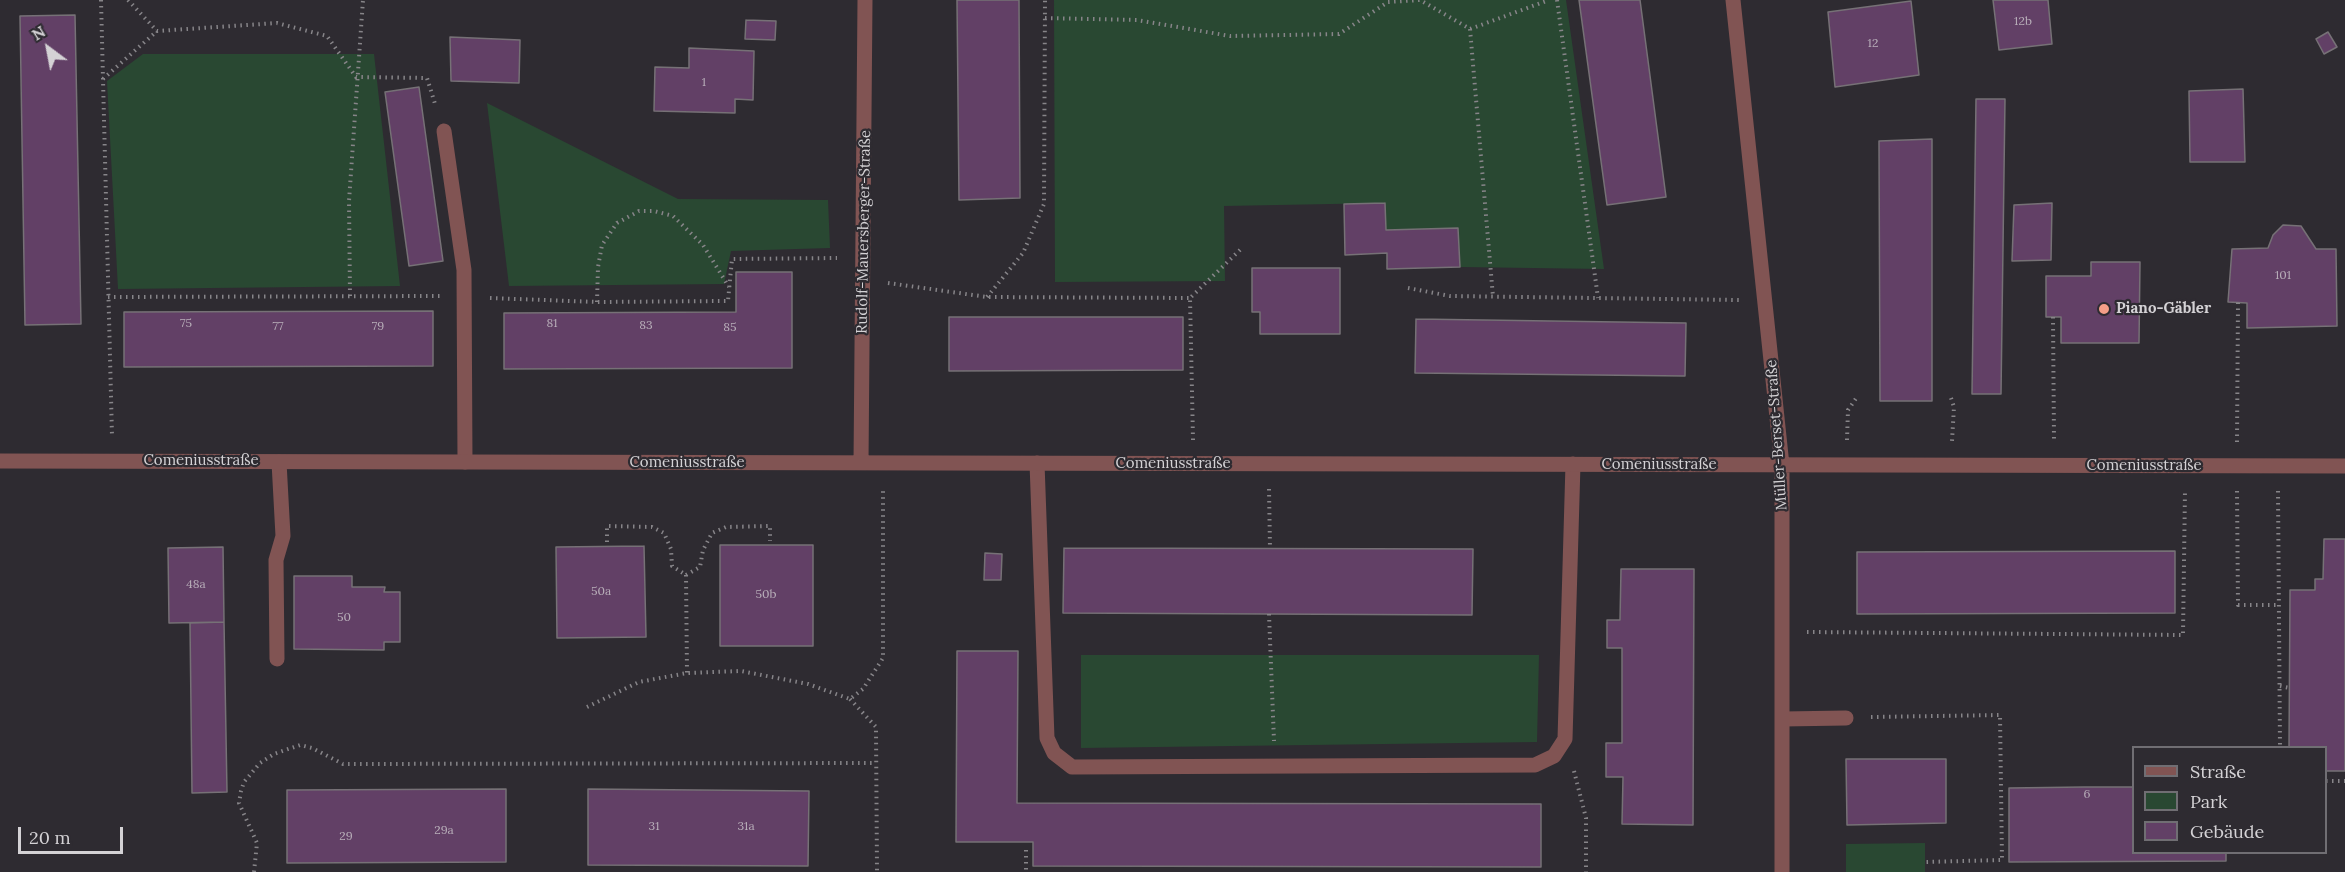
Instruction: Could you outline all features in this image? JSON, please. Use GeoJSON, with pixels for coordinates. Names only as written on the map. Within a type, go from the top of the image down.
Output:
{"type":"FeatureCollection","features":[{"type":"Feature","properties":{"kind":"street","name":"Rudolf-Mauersberger-Straße"},"geometry":{"type":"LineString","coordinates":[[861,463],[865,258],[865,0]]}},
{"type":"Feature","properties":{"kind":"street","name":"Müller-Berset-Straße"},"geometry":{"type":"LineString","coordinates":[[1733,0],[1767,300],[1782,465],[1784,632],[1782,872]]}},
{"type":"Feature","properties":{"kind":"street"},"geometry":{"type":"LineString","coordinates":[[444,131],[464,270],[465,462]]}},
{"type":"Feature","properties":{"kind":"street","name":"Comeniusstraße"},"geometry":{"type":"LineString","coordinates":[[0,461],[2345,466]]}},
{"type":"Feature","properties":{"kind":"street"},"geometry":{"type":"LineString","coordinates":[[277,659],[276,560],[283,536],[279,462]]}},
{"type":"Feature","properties":{"kind":"street"},"geometry":{"type":"LineString","coordinates":[[1036,463],[1047,738],[1054,753],[1072,767],[1535,765],[1554,756],[1565,739],[1573,464]]}},
{"type":"Feature","properties":{"kind":"street"},"geometry":{"type":"LineString","coordinates":[[1783,719],[1846,718]]}},
{"type":"Feature","properties":{"kind":"path"},"geometry":{"type":"LineString","coordinates":[[101,0],[113,461]]}},
{"type":"Feature","properties":{"kind":"path"},"geometry":{"type":"LineString","coordinates":[[128,0],[157,31]]}},
{"type":"Feature","properties":{"kind":"path"},"geometry":{"type":"LineString","coordinates":[[350,296],[350,201],[356,77],[363,0]]}},
{"type":"Feature","properties":{"kind":"path"},"geometry":{"type":"LineString","coordinates":[[987,297],[1023,253],[1044,204],[1045,0]]}},
{"type":"Feature","properties":{"kind":"path"},"geometry":{"type":"LineString","coordinates":[[1044,18],[1137,20],[1230,36],[1339,34],[1388,2],[1420,0],[1470,29]]}},
{"type":"Feature","properties":{"kind":"path"},"geometry":{"type":"LineString","coordinates":[[1470,29],[1549,0]]}},
{"type":"Feature","properties":{"kind":"path"},"geometry":{"type":"LineString","coordinates":[[1557,0],[1598,298]]}},
{"type":"Feature","properties":{"kind":"path"},"geometry":{"type":"LineString","coordinates":[[103,79],[157,31],[277,23],[327,36],[356,77]]}},
{"type":"Feature","properties":{"kind":"path"},"geometry":{"type":"LineString","coordinates":[[1470,29],[1493,297]]}},
{"type":"Feature","properties":{"kind":"path"},"geometry":{"type":"LineString","coordinates":[[356,77],[427,78],[444,131]]}},
{"type":"Feature","properties":{"kind":"path"},"geometry":{"type":"LineString","coordinates":[[597,302],[598,267],[602,245],[617,223],[639,211],[654,211],[673,216],[703,245],[729,287]]}},
{"type":"Feature","properties":{"kind":"path"},"geometry":{"type":"LineString","coordinates":[[864,280],[987,297],[1190,298],[1241,249]]}},
{"type":"Feature","properties":{"kind":"path"},"geometry":{"type":"LineString","coordinates":[[108,297],[350,296],[597,302],[728,301],[732,259],[865,258]]}},
{"type":"Feature","properties":{"kind":"path"},"geometry":{"type":"LineString","coordinates":[[1408,288],[1450,296],[1767,300]]}},
{"type":"Feature","properties":{"kind":"path"},"geometry":{"type":"LineString","coordinates":[[1190,298],[1194,464]]}},
{"type":"Feature","properties":{"kind":"path"},"geometry":{"type":"LineString","coordinates":[[2237,412],[2238,302]]}},
{"type":"Feature","properties":{"kind":"path"},"geometry":{"type":"LineString","coordinates":[[2053,317],[2054,466]]}},
{"type":"Feature","properties":{"kind":"path"},"geometry":{"type":"LineString","coordinates":[[1848,410],[1857,397]]}},
{"type":"Feature","properties":{"kind":"path"},"geometry":{"type":"LineString","coordinates":[[1950,465],[1954,407],[1951,398]]}},
{"type":"Feature","properties":{"kind":"path"},"geometry":{"type":"LineString","coordinates":[[850,699],[863,689],[883,658],[884,463]]}},
{"type":"Feature","properties":{"kind":"path"},"geometry":{"type":"LineString","coordinates":[[1269,464],[1270,548]]}},
{"type":"Feature","properties":{"kind":"path"},"geometry":{"type":"LineString","coordinates":[[1784,632],[2183,635],[2185,466]]}},
{"type":"Feature","properties":{"kind":"path"},"geometry":{"type":"LineString","coordinates":[[2237,466],[2238,605],[2279,605]]}},
{"type":"Feature","properties":{"kind":"path"},"geometry":{"type":"LineString","coordinates":[[2278,466],[2280,746]]}},
{"type":"Feature","properties":{"kind":"path"},"geometry":{"type":"LineString","coordinates":[[607,542],[607,526],[652,527],[664,533],[671,549],[672,566],[686,575]]}},
{"type":"Feature","properties":{"kind":"path"},"geometry":{"type":"LineString","coordinates":[[686,575],[700,567],[703,550],[712,533],[726,527],[770,526],[770,541]]}},
{"type":"Feature","properties":{"kind":"path"},"geometry":{"type":"LineString","coordinates":[[686,575],[687,673]]}},
{"type":"Feature","properties":{"kind":"path"},"geometry":{"type":"LineString","coordinates":[[1269,614],[1274,766]]}},
{"type":"Feature","properties":{"kind":"path"},"geometry":{"type":"LineString","coordinates":[[587,707],[639,682],[687,673],[741,671],[807,684],[850,699],[876,727],[877,872]]}},
{"type":"Feature","properties":{"kind":"path"},"geometry":{"type":"LineString","coordinates":[[2280,686],[2290,688]]}},
{"type":"Feature","properties":{"kind":"path"},"geometry":{"type":"LineString","coordinates":[[1846,718],[2000,715],[2002,860],[1925,861]]}},
{"type":"Feature","properties":{"kind":"path"},"geometry":{"type":"LineString","coordinates":[[1565,739],[1586,818],[1586,872]]}},
{"type":"Feature","properties":{"kind":"path"},"geometry":{"type":"LineString","coordinates":[[254,872],[257,843],[239,803],[244,782],[260,763],[274,754],[300,745],[312,748],[343,764],[876,763]]}},
{"type":"Feature","properties":{"kind":"path"},"geometry":{"type":"LineString","coordinates":[[2327,781],[2345,781]]}},
{"type":"Feature","properties":{"kind":"path"},"geometry":{"type":"LineString","coordinates":[[1026,850],[1026,872]]}},
{"type":"Feature","properties":{"kind":"green space"},"geometry":{"type":"Polygon","coordinates":[[[1054,0],[1566,0],[1604,269],[1460,267],[1458,228],[1386,230],[1385,203],[1224,206],[1225,281],[1055,282],[1054,0]]]}},
{"type":"Feature","properties":{"kind":"green space"},"geometry":{"type":"Polygon","coordinates":[[[143,54],[374,54],[400,286],[118,289],[107,81],[143,54]]]}},
{"type":"Feature","properties":{"kind":"green space"},"geometry":{"type":"Polygon","coordinates":[[[487,103],[678,199],[828,200],[830,248],[731,251],[724,284],[509,286],[487,103]]]}},
{"type":"Feature","properties":{"kind":"green space"},"geometry":{"type":"Polygon","coordinates":[[[1081,655],[1539,655],[1537,742],[1081,748],[1081,655]]]}},
{"type":"Feature","properties":{"kind":"green space"},"geometry":{"type":"Polygon","coordinates":[[[1925,843],[1925,872],[1846,872],[1846,844],[1925,843]]]}},
{"type":"Feature","properties":{"kind":"building"},"geometry":{"type":"Polygon","coordinates":[[[957,0],[1019,0],[1020,198],[959,200],[957,0]]]}},
{"type":"Feature","properties":{"kind":"building"},"geometry":{"type":"Polygon","coordinates":[[[1579,0],[1640,0],[1666,197],[1607,205],[1579,0]]]}},
{"type":"Feature","properties":{"kind":"building"},"geometry":{"type":"Polygon","coordinates":[[[1993,0],[2048,0],[2052,44],[1999,50],[1993,0]]]}},
{"type":"Feature","properties":{"kind":"building"},"geometry":{"type":"Polygon","coordinates":[[[1911,1],[1919,75],[1835,87],[1828,12],[1911,1]]]}},
{"type":"Feature","properties":{"kind":"building"},"geometry":{"type":"Polygon","coordinates":[[[75,15],[81,324],[25,325],[20,16],[75,15]]]}},
{"type":"Feature","properties":{"kind":"building"},"geometry":{"type":"Polygon","coordinates":[[[746,20],[776,21],[775,40],[745,39],[746,20]]]}},
{"type":"Feature","properties":{"kind":"building"},"geometry":{"type":"Polygon","coordinates":[[[2328,32],[2337,47],[2324,54],[2316,39],[2328,32]]]}},
{"type":"Feature","properties":{"kind":"building"},"geometry":{"type":"Polygon","coordinates":[[[450,37],[520,40],[519,83],[451,81],[450,37]]]}},
{"type":"Feature","properties":{"kind":"building"},"geometry":{"type":"Polygon","coordinates":[[[689,48],[754,51],[753,100],[735,99],[735,113],[654,111],[655,67],[689,68],[689,48]]]}},
{"type":"Feature","properties":{"kind":"building"},"geometry":{"type":"Polygon","coordinates":[[[419,87],[443,261],[409,266],[385,92],[419,87]]]}},
{"type":"Feature","properties":{"kind":"building"},"geometry":{"type":"Polygon","coordinates":[[[2243,89],[2245,162],[2190,162],[2189,91],[2243,89]]]}},
{"type":"Feature","properties":{"kind":"building"},"geometry":{"type":"Polygon","coordinates":[[[1976,99],[2005,99],[2001,394],[1972,394],[1976,99]]]}},
{"type":"Feature","properties":{"kind":"building"},"geometry":{"type":"Polygon","coordinates":[[[1932,139],[1932,401],[1880,401],[1879,141],[1932,139]]]}},
{"type":"Feature","properties":{"kind":"building"},"geometry":{"type":"Polygon","coordinates":[[[1385,203],[1386,230],[1458,228],[1460,267],[1387,269],[1387,253],[1345,255],[1344,204],[1385,203]]]}},
{"type":"Feature","properties":{"kind":"building"},"geometry":{"type":"Polygon","coordinates":[[[2052,203],[2051,260],[2012,261],[2014,205],[2052,203]]]}},
{"type":"Feature","properties":{"kind":"building"},"geometry":{"type":"Polygon","coordinates":[[[2283,225],[2301,226],[2316,249],[2336,249],[2337,326],[2247,328],[2247,303],[2228,302],[2232,249],[2268,248],[2273,235],[2283,225]]]}},
{"type":"Feature","properties":{"kind":"building"},"geometry":{"type":"Polygon","coordinates":[[[2091,262],[2140,262],[2139,343],[2061,343],[2061,317],[2046,317],[2046,276],[2091,276],[2091,262]]]}},
{"type":"Feature","properties":{"kind":"building"},"geometry":{"type":"Polygon","coordinates":[[[1252,268],[1340,268],[1340,334],[1260,334],[1260,312],[1252,312],[1252,268]]]}},
{"type":"Feature","properties":{"kind":"building"},"geometry":{"type":"Polygon","coordinates":[[[736,272],[792,272],[792,368],[504,369],[504,313],[736,312],[736,272]]]}},
{"type":"Feature","properties":{"kind":"building"},"geometry":{"type":"Polygon","coordinates":[[[433,311],[433,366],[124,367],[124,312],[433,311]]]}},
{"type":"Feature","properties":{"kind":"building"},"geometry":{"type":"Polygon","coordinates":[[[949,317],[1183,317],[1183,370],[949,371],[949,317]]]}},
{"type":"Feature","properties":{"kind":"building"},"geometry":{"type":"Polygon","coordinates":[[[1416,319],[1686,323],[1685,376],[1415,373],[1416,319]]]}},
{"type":"Feature","properties":{"kind":"building"},"geometry":{"type":"Polygon","coordinates":[[[2324,539],[2345,539],[2345,771],[2327,771],[2327,746],[2289,746],[2290,590],[2315,590],[2315,579],[2323,579],[2324,539]]]}},
{"type":"Feature","properties":{"kind":"building"},"geometry":{"type":"Polygon","coordinates":[[[720,545],[813,545],[813,646],[720,646],[720,545]]]}},
{"type":"Feature","properties":{"kind":"building"},"geometry":{"type":"Polygon","coordinates":[[[644,546],[646,637],[557,638],[556,547],[644,546]]]}},
{"type":"Feature","properties":{"kind":"building"},"geometry":{"type":"Polygon","coordinates":[[[223,547],[224,622],[169,623],[168,548],[223,547]]]}},
{"type":"Feature","properties":{"kind":"building"},"geometry":{"type":"Polygon","coordinates":[[[1064,548],[1473,549],[1472,615],[1063,613],[1064,548]]]}},
{"type":"Feature","properties":{"kind":"building"},"geometry":{"type":"Polygon","coordinates":[[[2175,551],[2175,613],[1857,614],[1857,552],[2175,551]]]}},
{"type":"Feature","properties":{"kind":"building"},"geometry":{"type":"Polygon","coordinates":[[[985,553],[1002,554],[1001,580],[984,580],[985,553]]]}},
{"type":"Feature","properties":{"kind":"building"},"geometry":{"type":"Polygon","coordinates":[[[1621,569],[1694,569],[1693,825],[1622,824],[1623,777],[1606,777],[1606,743],[1622,743],[1622,648],[1607,648],[1607,620],[1620,620],[1621,569]]]}},
{"type":"Feature","properties":{"kind":"building"},"geometry":{"type":"Polygon","coordinates":[[[294,576],[352,576],[352,587],[385,587],[384,592],[400,592],[400,642],[384,642],[384,650],[294,649],[294,576]]]}},
{"type":"Feature","properties":{"kind":"building"},"geometry":{"type":"Polygon","coordinates":[[[224,622],[227,792],[192,793],[190,623],[224,622]]]}},
{"type":"Feature","properties":{"kind":"building"},"geometry":{"type":"Polygon","coordinates":[[[957,651],[1018,651],[1017,803],[1541,804],[1541,867],[1033,866],[1033,842],[956,842],[957,651]]]}},
{"type":"Feature","properties":{"kind":"building"},"geometry":{"type":"Polygon","coordinates":[[[1846,759],[1946,759],[1946,823],[1847,825],[1846,759]]]}},
{"type":"Feature","properties":{"kind":"building"},"geometry":{"type":"Polygon","coordinates":[[[2132,787],[2132,854],[2226,854],[2226,861],[2009,862],[2009,788],[2132,787]]]}},
{"type":"Feature","properties":{"kind":"building"},"geometry":{"type":"Polygon","coordinates":[[[506,789],[506,862],[287,863],[287,790],[506,789]]]}},
{"type":"Feature","properties":{"kind":"building"},"geometry":{"type":"Polygon","coordinates":[[[588,789],[809,791],[808,866],[588,865],[588,789]]]}},
{"type":"Feature","properties":{"kind":"place","name":"Piano-Gäbler"},"geometry":{"type":"Point","coordinates":[2104,309]}}]}
